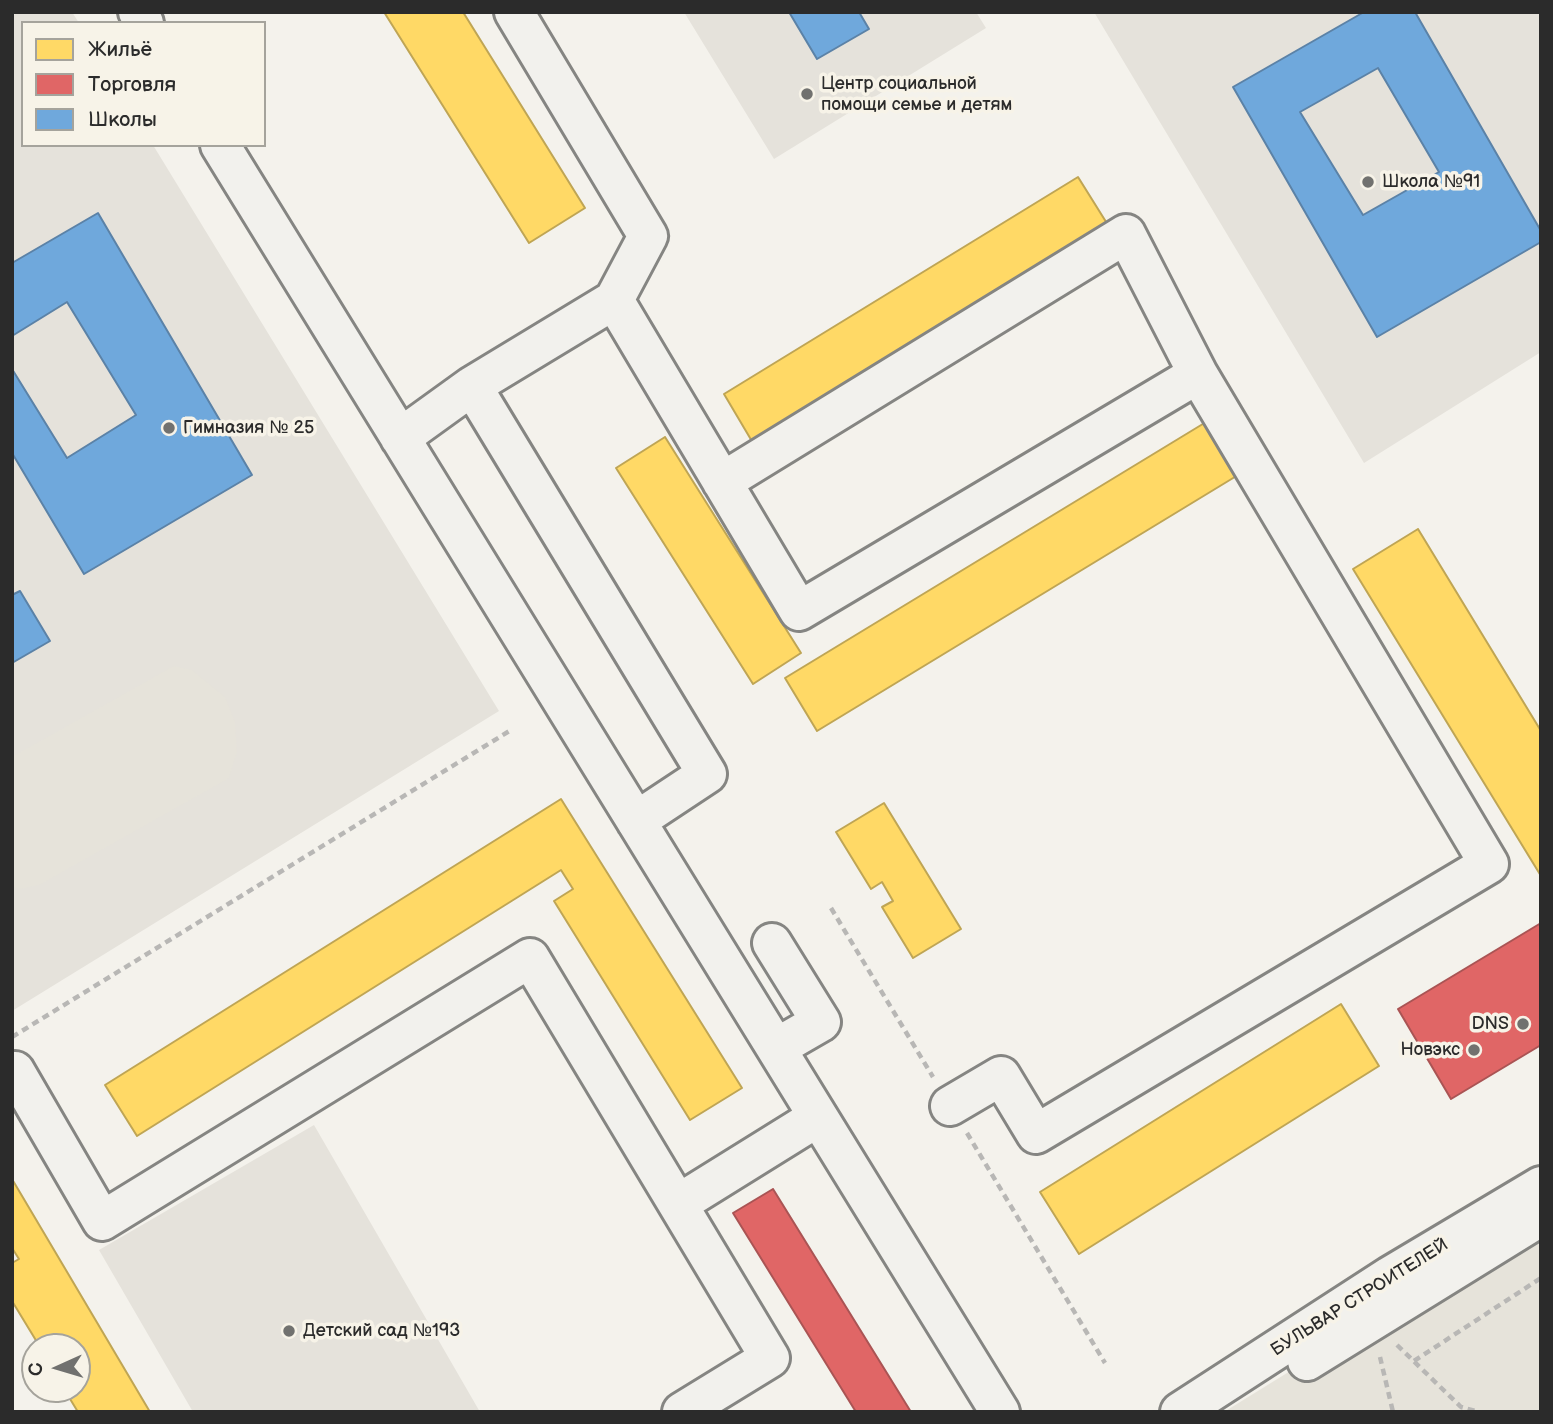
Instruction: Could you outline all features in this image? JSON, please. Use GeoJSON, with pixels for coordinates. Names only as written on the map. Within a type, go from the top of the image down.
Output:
{"type":"FeatureCollection","features":[{"type":"Feature","properties":{"kind":"street"},"geometry":{"type":"LineString","coordinates":[[400,438],[472,386],[614,300],[648,236],[514,12]]}},
{"type":"Feature","properties":{"kind":"street"},"geometry":{"type":"LineString","coordinates":[[221,147],[1000,1412]]}},
{"type":"Feature","properties":{"kind":"street"},"geometry":{"type":"LineString","coordinates":[[722,482],[1126,234],[1198,374],[1489,864],[1036,1134],[1001,1076],[950,1106]]}},
{"type":"Feature","properties":{"kind":"street"},"geometry":{"type":"LineString","coordinates":[[614,300],[799,611],[1198,374]]}},
{"type":"Feature","properties":{"kind":"street"},"geometry":{"type":"LineString","coordinates":[[472,386],[707,774],[636,821]]}},
{"type":"Feature","properties":{"kind":"street"},"geometry":{"type":"LineString","coordinates":[[772,943],[821,1022],[776,1048]]}},
{"type":"Feature","properties":{"kind":"street"},"geometry":{"type":"LineString","coordinates":[[12,1073],[15,1071],[102,1221],[530,958],[769,1358],[682,1412]]}},
{"type":"Feature","properties":{"kind":"street"},"geometry":{"type":"LineString","coordinates":[[677,1204],[818,1117]]}},
{"type":"Feature","properties":{"kind":"street","name":"БУЛЬВАР СТРОИТЕЛЕЙ"},"geometry":{"type":"LineString","coordinates":[[1180,1412],[1390,1276],[1541,1185]]}},
{"type":"Feature","properties":{"kind":"street","name":"БУЛЬВАР СТРОИТЕЛЕЙ"},"geometry":{"type":"LineString","coordinates":[[1224,1412],[1541,1217]]}},
{"type":"Feature","properties":{"kind":"path"},"geometry":{"type":"LineString","coordinates":[[12,1037],[511,730]]}},
{"type":"Feature","properties":{"kind":"path"},"geometry":{"type":"LineString","coordinates":[[1414,1361],[1541,1278]]}},
{"type":"Feature","properties":{"kind":"path"},"geometry":{"type":"LineString","coordinates":[[1371,1321],[1461,1407],[1479,1412]]}},
{"type":"Feature","properties":{"kind":"path"},"geometry":{"type":"LineString","coordinates":[[1371,1321],[1393,1412]]}},
{"type":"Feature","properties":{"kind":"path"},"geometry":{"type":"LineString","coordinates":[[1454,1412],[1461,1407]]}},
{"type":"Feature","properties":{"kind":"shaded area","name":"Гимназия № 25"},"geometry":{"type":"Polygon","coordinates":[[[18,12],[72,12],[78,21],[21,21],[21,147],[154,147],[499,711],[12,1011],[12,16],[18,12]]]}},
{"type":"Feature","properties":{"kind":"shaded area","name":"Центр социальной помощи семье и детям"},"geometry":{"type":"Polygon","coordinates":[[[684,12],[976,12],[986,28],[774,159],[684,12]]]}},
{"type":"Feature","properties":{"kind":"shaded area","name":"Школа №91"},"geometry":{"type":"Polygon","coordinates":[[[1094,12],[1541,12],[1541,352],[1364,463],[1094,12]]]}},
{"type":"Feature","properties":{"kind":"shaded area"},"geometry":{"type":"Polygon","coordinates":[[[174,666],[192,670],[225,697],[235,722],[237,752],[229,778],[39,885],[21,889],[12,887],[12,757],[174,666]]]}},
{"type":"Feature","properties":{"kind":"shaded area","name":"Детский сад №193"},"geometry":{"type":"Polygon","coordinates":[[[314,1125],[480,1412],[193,1412],[99,1250],[314,1125]]]}},
{"type":"Feature","properties":{"kind":"shaded area"},"geometry":{"type":"Polygon","coordinates":[[[1541,1217],[1541,1412],[1224,1412],[1371,1321],[1541,1217]]]}},
{"type":"Feature","properties":{"kind":"building: Жильё"},"geometry":{"type":"Polygon","coordinates":[[[384,12],[463,12],[585,208],[529,243],[384,12]]]}},
{"type":"Feature","properties":{"kind":"building: Жильё"},"geometry":{"type":"Polygon","coordinates":[[[1078,177],[1108,225],[753,443],[724,394],[1078,177]]]}},
{"type":"Feature","properties":{"kind":"building: Жильё"},"geometry":{"type":"Polygon","coordinates":[[[1211,419],[1243,472],[817,731],[785,678],[1211,419]]]}},
{"type":"Feature","properties":{"kind":"building: Жильё"},"geometry":{"type":"Polygon","coordinates":[[[665,437],[801,653],[753,684],[616,468],[665,437]]]}},
{"type":"Feature","properties":{"kind":"building: Жильё"},"geometry":{"type":"Polygon","coordinates":[[[1418,529],[1541,731],[1541,876],[1353,569],[1418,529]]]}},
{"type":"Feature","properties":{"kind":"building: Жильё"},"geometry":{"type":"Polygon","coordinates":[[[561,799],[742,1088],[690,1120],[554,901],[573,889],[561,870],[137,1136],[105,1085],[561,799]]]}},
{"type":"Feature","properties":{"kind":"building: Жильё"},"geometry":{"type":"Polygon","coordinates":[[[884,803],[961,929],[913,958],[882,907],[893,901],[882,882],[871,889],[836,832],[884,803]]]}},
{"type":"Feature","properties":{"kind":"building: Жильё"},"geometry":{"type":"Polygon","coordinates":[[[1341,1004],[1379,1066],[1079,1254],[1040,1192],[1341,1004]]]}},
{"type":"Feature","properties":{"kind":"building: Жильё"},"geometry":{"type":"Polygon","coordinates":[[[12,1179],[150,1412],[78,1412],[73,1403],[91,1403],[91,1333],[31,1333],[12,1301],[12,1263],[19,1259],[12,1248],[12,1179]]]}},
{"type":"Feature","properties":{"kind":"building: Торговля"},"geometry":{"type":"Polygon","coordinates":[[[1541,923],[1541,1045],[1451,1099],[1398,1009],[1541,923]]]}},
{"type":"Feature","properties":{"kind":"building: Торговля"},"geometry":{"type":"Polygon","coordinates":[[[773,1189],[911,1412],[856,1412],[733,1213],[773,1189]]]}},
{"type":"Feature","properties":{"kind":"building: Школы"},"geometry":{"type":"Polygon","coordinates":[[[789,12],[859,12],[869,29],[817,59],[789,12]]]}},
{"type":"Feature","properties":{"kind":"building: Школы"},"geometry":{"type":"Polygon","coordinates":[[[1364,12],[1415,12],[1541,231],[1541,242],[1377,337],[1233,87],[1364,12]],[[1378,68],[1300,112],[1363,215],[1439,172],[1378,68]]]}},
{"type":"Feature","properties":{"kind":"building: Школы"},"geometry":{"type":"Polygon","coordinates":[[[98,213],[252,475],[84,574],[12,453],[12,369],[67,458],[136,415],[67,302],[12,336],[12,263],[98,213]]]}},
{"type":"Feature","properties":{"kind":"building: Школы"},"geometry":{"type":"Polygon","coordinates":[[[20,591],[50,641],[12,663],[12,595],[20,591]]]}},
{"type":"Feature","properties":{"kind":"place","name":"Центр социальной помощи семье и детям"},"geometry":{"type":"Point","coordinates":[807,94]}},
{"type":"Feature","properties":{"kind":"place","name":"Школа №91"},"geometry":{"type":"Point","coordinates":[1368,182]}},
{"type":"Feature","properties":{"kind":"place","name":"Гимназия № 25"},"geometry":{"type":"Point","coordinates":[169,428]}},
{"type":"Feature","properties":{"kind":"place","name":"DNS"},"geometry":{"type":"Point","coordinates":[1523,1024]}},
{"type":"Feature","properties":{"kind":"place","name":"Новэкс"},"geometry":{"type":"Point","coordinates":[1474,1050]}},
{"type":"Feature","properties":{"kind":"place","name":"Детский сад №193"},"geometry":{"type":"Point","coordinates":[289,1331]}}]}
